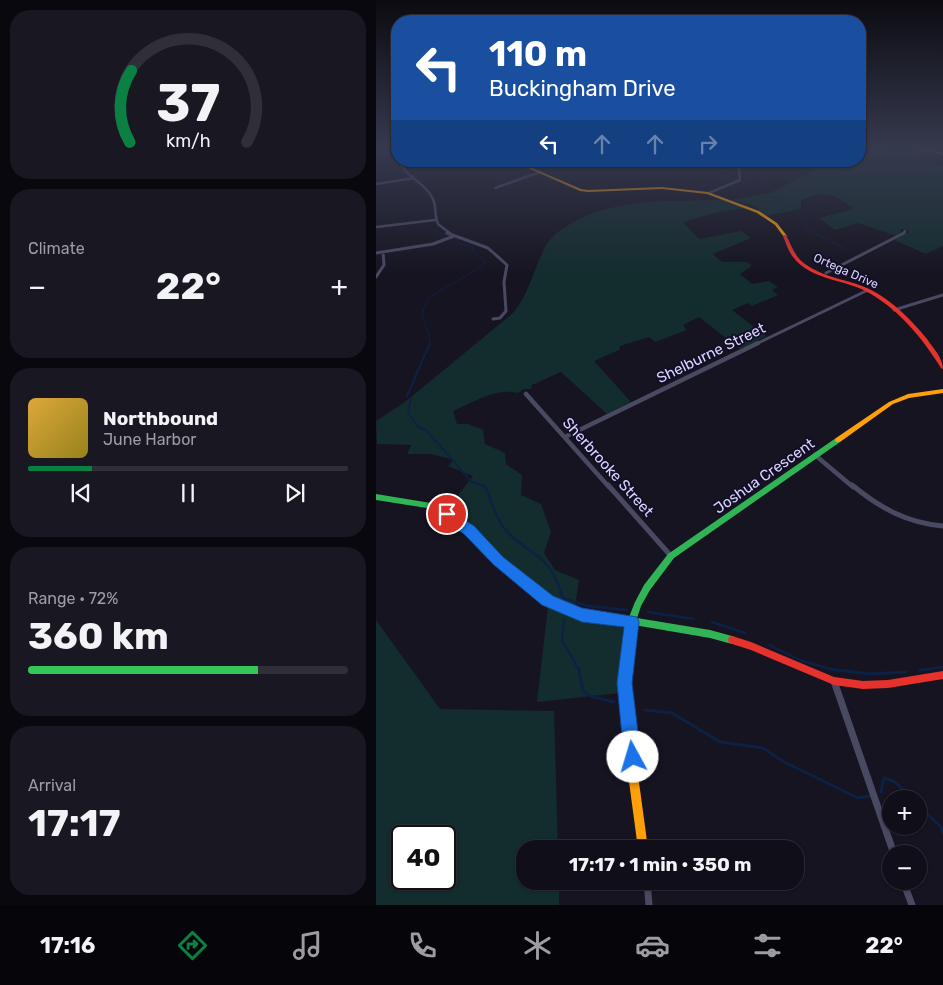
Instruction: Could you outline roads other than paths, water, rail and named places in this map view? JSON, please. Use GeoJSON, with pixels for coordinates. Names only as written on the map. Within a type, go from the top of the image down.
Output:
{"type":"FeatureCollection","features":[{"type":"Feature","properties":{"kind":"street"},"geometry":{"type":"LineString","coordinates":[[428,190],[436,206],[435,220],[441,229],[494,252],[507,265],[504,284],[508,304],[505,313],[498,319],[493,319]]}},
{"type":"Feature","properties":{"kind":"street","name":"Ortega Drive"},"geometry":{"type":"LineString","coordinates":[[581,190],[591,192],[617,190]]}},
{"type":"Feature","properties":{"kind":"street","name":"Ortega Drive"},"geometry":{"type":"LineString","coordinates":[[671,190],[709,194],[747,207],[772,221],[784,232],[794,257],[803,264],[868,290],[894,310],[924,338],[943,367]]}},
{"type":"Feature","properties":{"kind":"street"},"geometry":{"type":"LineString","coordinates":[[709,194],[719,190]]}},
{"type":"Feature","properties":{"kind":"street"},"geometry":{"type":"LineString","coordinates":[[376,227],[435,220]]}},
{"type":"Feature","properties":{"kind":"street"},"geometry":{"type":"LineString","coordinates":[[826,273],[905,231]]}},
{"type":"Feature","properties":{"kind":"street"},"geometry":{"type":"LineString","coordinates":[[376,253],[434,244],[454,236]]}},
{"type":"Feature","properties":{"kind":"street"},"geometry":{"type":"LineString","coordinates":[[376,277],[384,265],[383,252]]}},
{"type":"Feature","properties":{"kind":"street","name":"Shelburne Street"},"geometry":{"type":"LineString","coordinates":[[565,437],[868,290]]}},
{"type":"Feature","properties":{"kind":"street"},"geometry":{"type":"LineString","coordinates":[[894,310],[943,295]]}},
{"type":"Feature","properties":{"kind":"street","name":"Joshua Crescent"},"geometry":{"type":"LineString","coordinates":[[642,840],[625,683],[632,622],[651,577],[671,556],[891,403],[908,396],[943,391]]}},
{"type":"Feature","properties":{"kind":"street","name":"Sherbrooke Street"},"geometry":{"type":"LineString","coordinates":[[526,394],[671,556]]}},
{"type":"Feature","properties":{"kind":"street"},"geometry":{"type":"LineString","coordinates":[[815,455],[867,496],[892,511],[925,524],[943,526]]}},
{"type":"Feature","properties":{"kind":"street"},"geometry":{"type":"LineString","coordinates":[[376,497],[435,506],[469,530],[498,561],[537,593],[558,606],[582,615],[685,629],[732,640],[834,681],[876,685],[943,675]]}},
{"type":"Feature","properties":{"kind":"street"},"geometry":{"type":"LineString","coordinates":[[834,681],[891,845]]}},
{"type":"Feature","properties":{"kind":"street"},"geometry":{"type":"LineString","coordinates":[[648,890],[649,905]]}},
{"type":"Feature","properties":{"kind":"street"},"geometry":{"type":"LineString","coordinates":[[906,890],[912,905]]}},
{"type":"Feature","properties":{"kind":"waterway"},"geometry":{"type":"LineString","coordinates":[[423,190],[434,205],[428,218]]}},
{"type":"Feature","properties":{"kind":"waterway"},"geometry":{"type":"LineString","coordinates":[[770,195],[795,208],[807,222],[805,228],[849,251]]}},
{"type":"Feature","properties":{"kind":"waterway"},"geometry":{"type":"LineString","coordinates":[[428,224],[432,229],[447,236]]}},
{"type":"Feature","properties":{"kind":"waterway"},"geometry":{"type":"LineString","coordinates":[[430,343],[423,315],[426,304],[440,291],[486,262],[475,253],[472,246],[455,243],[451,238]]}},
{"type":"Feature","properties":{"kind":"waterway"},"geometry":{"type":"LineString","coordinates":[[407,396],[430,343]]}},
{"type":"Feature","properties":{"kind":"waterway"},"geometry":{"type":"LineString","coordinates":[[411,398],[408,412],[417,426],[426,430],[471,481],[485,487]]}},
{"type":"Feature","properties":{"kind":"waterway"},"geometry":{"type":"LineString","coordinates":[[484,485],[503,527],[548,566],[555,577],[563,598],[588,606],[627,610]]}},
{"type":"Feature","properties":{"kind":"waterway"},"geometry":{"type":"LineString","coordinates":[[648,612],[694,619]]}},
{"type":"Feature","properties":{"kind":"waterway"},"geometry":{"type":"LineString","coordinates":[[564,620],[562,640],[579,670]]}},
{"type":"Feature","properties":{"kind":"waterway"},"geometry":{"type":"LineString","coordinates":[[712,622],[745,633]]}},
{"type":"Feature","properties":{"kind":"waterway"},"geometry":{"type":"LineString","coordinates":[[769,645],[802,661],[832,669]]}},
{"type":"Feature","properties":{"kind":"waterway"},"geometry":{"type":"LineString","coordinates":[[923,670],[943,667]]}},
{"type":"Feature","properties":{"kind":"waterway"},"geometry":{"type":"LineString","coordinates":[[579,669],[583,691],[590,696],[614,702]]}},
{"type":"Feature","properties":{"kind":"waterway"},"geometry":{"type":"LineString","coordinates":[[832,669],[869,674],[906,672]]}},
{"type":"Feature","properties":{"kind":"waterway"},"geometry":{"type":"LineString","coordinates":[[923,670],[931,669]]}},
{"type":"Feature","properties":{"kind":"waterway"},"geometry":{"type":"LineString","coordinates":[[645,710],[672,713],[720,742],[763,748],[784,762],[858,798],[869,796]]}},
{"type":"Feature","properties":{"kind":"waterway"},"geometry":{"type":"LineString","coordinates":[[881,792],[884,778],[895,782],[903,790]]}},
{"type":"Feature","properties":{"kind":"waterway"},"geometry":{"type":"LineString","coordinates":[[927,814],[941,827],[943,833]]}}]}
